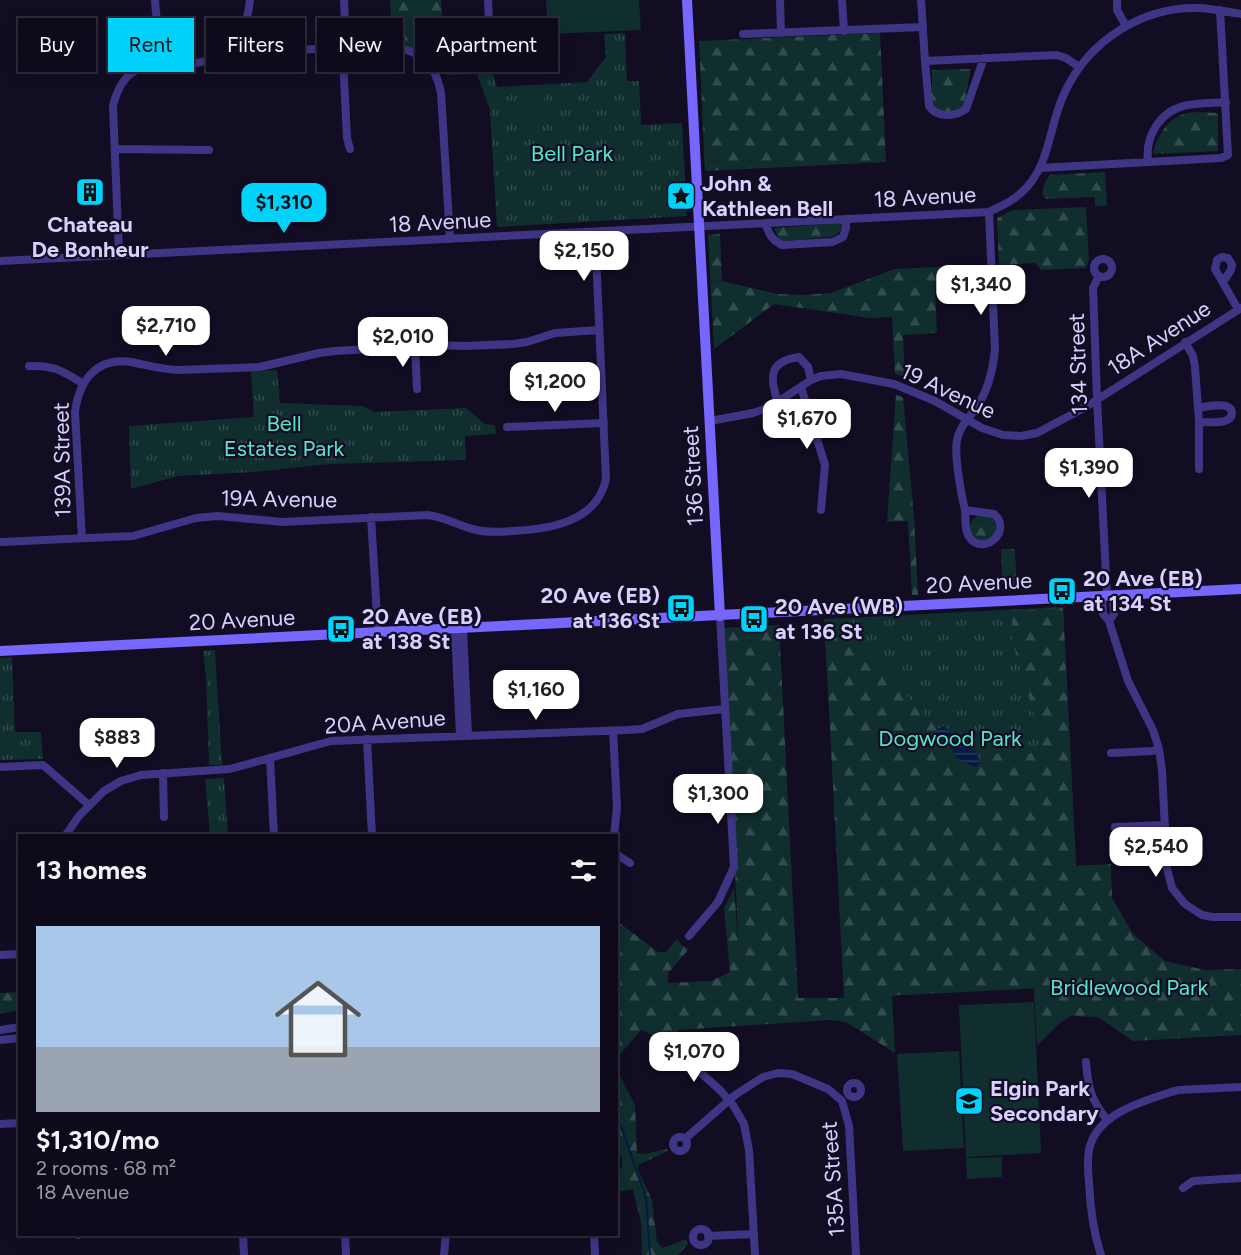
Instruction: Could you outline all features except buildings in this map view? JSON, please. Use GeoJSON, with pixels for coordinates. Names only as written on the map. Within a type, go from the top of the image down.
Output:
{"type":"FeatureCollection","features":[{"type":"Feature","properties":{"kind":"street"},"geometry":{"type":"LineString","coordinates":[[155,0],[156,18]]}},
{"type":"Feature","properties":{"kind":"street"},"geometry":{"type":"LineString","coordinates":[[248,18],[250,0]]}},
{"type":"Feature","properties":{"kind":"street"},"geometry":{"type":"LineString","coordinates":[[344,0],[345,18]]}},
{"type":"Feature","properties":{"kind":"street"},"geometry":{"type":"LineString","coordinates":[[488,0],[489,18]]}},
{"type":"Feature","properties":{"kind":"street","name":"136 Street"},"geometry":{"type":"LineString","coordinates":[[687,0],[734,867],[718,902],[689,936]]}},
{"type":"Feature","properties":{"kind":"street"},"geometry":{"type":"LineString","coordinates":[[780,0],[781,33]]}},
{"type":"Feature","properties":{"kind":"street"},"geometry":{"type":"LineString","coordinates":[[842,0],[844,31]]}},
{"type":"Feature","properties":{"kind":"street"},"geometry":{"type":"LineString","coordinates":[[921,0],[929,106],[933,112],[940,115],[960,113],[966,109],[984,58]]}},
{"type":"Feature","properties":{"kind":"street"},"geometry":{"type":"LineString","coordinates":[[1116,0],[1117,10],[1126,26]]}},
{"type":"Feature","properties":{"kind":"street"},"geometry":{"type":"LineString","coordinates":[[965,510],[994,514],[1001,527],[997,537],[987,544],[980,544],[970,538],[967,533],[956,441],[966,420],[984,394],[993,366],[995,350],[989,212],[1015,198],[1028,187],[1040,168],[1063,95],[1079,67],[1099,45],[1126,26],[1147,16],[1167,11],[1200,8],[1241,15]]}},
{"type":"Feature","properties":{"kind":"street"},"geometry":{"type":"LineString","coordinates":[[1040,168],[1221,158],[1228,155],[1220,10]]}},
{"type":"Feature","properties":{"kind":"street"},"geometry":{"type":"LineString","coordinates":[[743,34],[923,27]]}},
{"type":"Feature","properties":{"kind":"street"},"geometry":{"type":"LineString","coordinates":[[925,61],[1056,55],[1066,58],[1079,67]]}},
{"type":"Feature","properties":{"kind":"street"},"geometry":{"type":"LineString","coordinates":[[119,255],[113,106],[117,90],[124,80],[135,72]]}},
{"type":"Feature","properties":{"kind":"street"},"geometry":{"type":"LineString","coordinates":[[344,72],[347,138],[350,149]]}},
{"type":"Feature","properties":{"kind":"street"},"geometry":{"type":"LineString","coordinates":[[435,72],[441,93],[450,239]]}},
{"type":"Feature","properties":{"kind":"street"},"geometry":{"type":"LineString","coordinates":[[1148,162],[1149,140],[1154,128],[1163,117],[1174,109],[1186,105],[1226,102]]}},
{"type":"Feature","properties":{"kind":"street"},"geometry":{"type":"LineString","coordinates":[[115,149],[209,150]]}},
{"type":"Feature","properties":{"kind":"street","name":"18 Avenue"},"geometry":{"type":"LineString","coordinates":[[0,261],[989,212]]}},
{"type":"Feature","properties":{"kind":"street"},"geometry":{"type":"LineString","coordinates":[[765,223],[775,242],[782,245],[833,242],[843,237],[846,219]]}},
{"type":"Feature","properties":{"kind":"street"},"geometry":{"type":"LineString","coordinates":[[507,427],[604,423],[595,232]]}},
{"type":"Feature","properties":{"kind":"street","name":"134 Street"},"geometry":{"type":"LineString","coordinates":[[1099,276],[1093,288],[1107,596],[1113,614],[1109,621],[1128,681],[1153,730],[1159,749],[1169,878],[1178,897],[1193,910],[1212,917],[1241,917]]}},
{"type":"Feature","properties":{"kind":"street"},"geometry":{"type":"LineString","coordinates":[[1223,282],[1239,309]]}},
{"type":"Feature","properties":{"kind":"street","name":"18A Avenue"},"geometry":{"type":"LineString","coordinates":[[1097,399],[1239,309]]}},
{"type":"Feature","properties":{"kind":"street"},"geometry":{"type":"LineString","coordinates":[[29,366],[47,365],[57,368],[82,383],[95,370],[113,363],[129,362],[172,370],[260,367],[319,352],[415,345],[513,344],[555,333],[599,330]]}},
{"type":"Feature","properties":{"kind":"street"},"geometry":{"type":"LineString","coordinates":[[1185,342],[1193,356],[1199,422],[1199,470]]}},
{"type":"Feature","properties":{"kind":"street"},"geometry":{"type":"LineString","coordinates":[[415,345],[417,389]]}},
{"type":"Feature","properties":{"kind":"street"},"geometry":{"type":"LineString","coordinates":[[778,402],[772,386],[772,376],[778,364],[787,358],[799,357],[808,367],[812,380]]}},
{"type":"Feature","properties":{"kind":"street","name":"19 Avenue"},"geometry":{"type":"LineString","coordinates":[[710,421],[753,413],[778,402],[821,376],[841,374],[878,380],[924,396],[966,420],[1003,435],[1021,436],[1037,433],[1097,399]]}},
{"type":"Feature","properties":{"kind":"street","name":"139A Street"},"geometry":{"type":"LineString","coordinates":[[82,383],[77,395],[75,412],[82,538]]}},
{"type":"Feature","properties":{"kind":"street"},"geometry":{"type":"LineString","coordinates":[[801,387],[825,465],[821,510]]}},
{"type":"Feature","properties":{"kind":"street"},"geometry":{"type":"LineString","coordinates":[[1198,408],[1225,406],[1232,412],[1231,417],[1227,420],[1199,422]]}},
{"type":"Feature","properties":{"kind":"street","name":"19A Avenue"},"geometry":{"type":"LineString","coordinates":[[0,542],[134,536],[196,518],[218,516],[283,522],[428,515],[438,516],[476,530],[497,532],[549,528],[575,519],[590,510],[600,496],[606,480],[604,423]]}},
{"type":"Feature","properties":{"kind":"street"},"geometry":{"type":"LineString","coordinates":[[371,517],[378,633]]}},
{"type":"Feature","properties":{"kind":"street","name":"20 Avenue"},"geometry":{"type":"LineString","coordinates":[[0,651],[1241,590]]}},
{"type":"Feature","properties":{"kind":"street"},"geometry":{"type":"LineString","coordinates":[[459,629],[464,735]]}},
{"type":"Feature","properties":{"kind":"street","name":"20A Avenue"},"geometry":{"type":"LineString","coordinates":[[90,805],[104,791],[121,781],[141,775],[230,769],[324,742],[642,729],[687,712],[724,709]]}},
{"type":"Feature","properties":{"kind":"street"},"geometry":{"type":"LineString","coordinates":[[613,731],[617,816],[614,834]]}},
{"type":"Feature","properties":{"kind":"street"},"geometry":{"type":"LineString","coordinates":[[368,739],[372,834]]}},
{"type":"Feature","properties":{"kind":"street"},"geometry":{"type":"LineString","coordinates":[[1111,753],[1159,749]]}},
{"type":"Feature","properties":{"kind":"street"},"geometry":{"type":"LineString","coordinates":[[270,758],[274,834]]}},
{"type":"Feature","properties":{"kind":"street"},"geometry":{"type":"LineString","coordinates":[[0,767],[44,765],[90,805],[67,834]]}},
{"type":"Feature","properties":{"kind":"street"},"geometry":{"type":"LineString","coordinates":[[163,773],[164,817]]}},
{"type":"Feature","properties":{"kind":"street"},"geometry":{"type":"LineString","coordinates":[[1115,827],[1165,825]]}},
{"type":"Feature","properties":{"kind":"street"},"geometry":{"type":"LineString","coordinates":[[618,855],[630,862]]}},
{"type":"Feature","properties":{"kind":"street"},"geometry":{"type":"LineString","coordinates":[[0,955],[18,954]]}},
{"type":"Feature","properties":{"kind":"street"},"geometry":{"type":"LineString","coordinates":[[4,1030],[4,1040]]}},
{"type":"Feature","properties":{"kind":"street"},"geometry":{"type":"LineString","coordinates":[[676,1051],[720,1090],[740,1116],[748,1141],[755,1255]]}},
{"type":"Feature","properties":{"kind":"street"},"geometry":{"type":"LineString","coordinates":[[1086,1062],[1092,1099],[1107,1120]]}},
{"type":"Feature","properties":{"kind":"street","name":"135A Street"},"geometry":{"type":"LineString","coordinates":[[729,1100],[763,1077],[778,1073],[792,1074],[845,1098],[849,1126],[856,1255]]}},
{"type":"Feature","properties":{"kind":"street"},"geometry":{"type":"LineString","coordinates":[[1101,1255],[1090,1207],[1088,1161],[1090,1143],[1095,1134],[1107,1120],[1135,1105],[1179,1090],[1241,1087]]}},
{"type":"Feature","properties":{"kind":"street"},"geometry":{"type":"LineString","coordinates":[[686,1138],[729,1100]]}},
{"type":"Feature","properties":{"kind":"street"},"geometry":{"type":"LineString","coordinates":[[0,1124],[18,1123]]}},
{"type":"Feature","properties":{"kind":"street"},"geometry":{"type":"LineString","coordinates":[[1182,1188],[1193,1180],[1241,1178]]}},
{"type":"Feature","properties":{"kind":"street"},"geometry":{"type":"LineString","coordinates":[[708,1236],[754,1234]]}},
{"type":"Feature","properties":{"kind":"street"},"geometry":{"type":"LineString","coordinates":[[243,1236],[244,1255]]}},
{"type":"Feature","properties":{"kind":"street"},"geometry":{"type":"LineString","coordinates":[[345,1236],[346,1255]]}},
{"type":"Feature","properties":{"kind":"street"},"geometry":{"type":"LineString","coordinates":[[444,1255],[446,1236]]}},
{"type":"Feature","properties":{"kind":"street"},"geometry":{"type":"LineString","coordinates":[[594,1236],[595,1255]]}},
{"type":"Feature","properties":{"kind":"green space"},"geometry":{"type":"Polygon","coordinates":[[[390,0],[441,0],[442,18],[415,18],[415,50],[403,45],[403,18],[391,18],[390,0]]]}},
{"type":"Feature","properties":{"kind":"green space"},"geometry":{"type":"Polygon","coordinates":[[[546,0],[639,0],[641,30],[558,34],[558,18],[547,18],[546,0]]]}},
{"type":"Feature","properties":{"kind":"green space","name":"Bell Park"},"geometry":{"type":"Polygon","coordinates":[[[625,33],[627,81],[639,81],[641,125],[682,123],[687,216],[497,227],[490,110],[477,74],[446,75],[444,72],[492,72],[497,87],[587,82],[606,57],[604,34],[625,33]]]}},
{"type":"Feature","properties":{"kind":"green space"},"geometry":{"type":"Polygon","coordinates":[[[880,33],[886,162],[705,171],[699,41],[880,33]]]}},
{"type":"Feature","properties":{"kind":"green space"},"geometry":{"type":"Polygon","coordinates":[[[971,69],[964,105],[957,110],[949,111],[932,107],[932,70],[971,69]]]}},
{"type":"Feature","properties":{"kind":"green space"},"geometry":{"type":"Polygon","coordinates":[[[544,95],[544,106],[522,107],[521,96],[544,95]]]}},
{"type":"Feature","properties":{"kind":"green space"},"geometry":{"type":"Polygon","coordinates":[[[544,109],[545,120],[522,121],[522,110],[544,109]]]}},
{"type":"Feature","properties":{"kind":"green space"},"geometry":{"type":"Polygon","coordinates":[[[1192,113],[1218,113],[1218,151],[1153,154],[1163,130],[1178,116],[1192,113]]]}},
{"type":"Feature","properties":{"kind":"green space"},"geometry":{"type":"Polygon","coordinates":[[[1105,172],[1107,206],[1095,206],[1095,197],[1047,199],[1043,197],[1044,186],[1050,175],[1105,172]]]}},
{"type":"Feature","properties":{"kind":"green space"},"geometry":{"type":"Polygon","coordinates":[[[1086,207],[1089,259],[1086,268],[1041,270],[1035,263],[999,265],[997,218],[1013,210],[1086,207]]]}},
{"type":"Feature","properties":{"kind":"green space"},"geometry":{"type":"Polygon","coordinates":[[[843,223],[839,232],[830,237],[781,241],[774,228],[843,223]]]}},
{"type":"Feature","properties":{"kind":"green space"},"geometry":{"type":"Polygon","coordinates":[[[720,234],[722,281],[777,294],[831,293],[895,269],[984,265],[985,285],[935,288],[937,333],[903,335],[905,377],[895,374],[892,317],[870,318],[774,304],[714,349],[708,235],[720,234]]]}},
{"type":"Feature","properties":{"kind":"green space","name":"Bell Estates Park"},"geometry":{"type":"Polygon","coordinates":[[[277,370],[280,403],[363,406],[374,412],[466,408],[485,424],[495,425],[496,434],[465,436],[466,460],[330,464],[253,472],[178,476],[131,489],[129,426],[254,417],[251,372],[277,370]]]}},
{"type":"Feature","properties":{"kind":"green space"},"geometry":{"type":"Polygon","coordinates":[[[896,395],[903,397],[914,517],[918,595],[912,595],[908,521],[887,522],[896,395]]]}},
{"type":"Feature","properties":{"kind":"green space"},"geometry":{"type":"Polygon","coordinates":[[[983,515],[992,519],[996,528],[992,537],[983,541],[974,537],[970,528],[974,519],[983,515]]]}},
{"type":"Feature","properties":{"kind":"green space"},"geometry":{"type":"Polygon","coordinates":[[[1001,549],[1015,549],[1017,591],[1003,591],[1001,549]]]}},
{"type":"Feature","properties":{"kind":"green space","name":"Dogwood Park"},"geometry":{"type":"Polygon","coordinates":[[[1063,607],[1082,986],[845,998],[824,619],[1063,607]]]}},
{"type":"Feature","properties":{"kind":"green space","name":"Bridlewood Park"},"geometry":{"type":"Polygon","coordinates":[[[1063,608],[1076,866],[1111,864],[1112,898],[1133,934],[1165,961],[1205,970],[1241,969],[1241,1035],[1133,1041],[1098,1017],[1071,1016],[1062,1021],[1037,1046],[1034,988],[892,995],[895,1053],[846,1022],[829,1020],[678,1030],[677,1037],[666,1041],[641,1030],[618,1057],[618,922],[658,952],[666,952],[677,939],[681,945],[689,949],[668,973],[668,983],[711,981],[730,972],[724,908],[734,888],[739,953],[723,628],[779,625],[798,998],[844,998],[825,631],[845,630],[937,728],[935,735],[952,749],[956,757],[977,767],[980,763],[978,759],[987,755],[1030,754],[1040,746],[1037,724],[1012,641],[1012,611],[1063,608]]]}},
{"type":"Feature","properties":{"kind":"green space"},"geometry":{"type":"Polygon","coordinates":[[[215,650],[222,765],[209,765],[203,651],[215,650]]]}},
{"type":"Feature","properties":{"kind":"green space"},"geometry":{"type":"Polygon","coordinates":[[[12,657],[15,732],[41,732],[43,759],[0,760],[0,658],[12,657]]]}},
{"type":"Feature","properties":{"kind":"green space"},"geometry":{"type":"Polygon","coordinates":[[[224,778],[228,834],[210,834],[205,779],[224,778]]]}},
{"type":"Feature","properties":{"kind":"green space"},"geometry":{"type":"Polygon","coordinates":[[[18,992],[18,1010],[0,1014],[0,993],[18,992]]]}},
{"type":"Feature","properties":{"kind":"green space"},"geometry":{"type":"Polygon","coordinates":[[[1034,1002],[1041,1153],[966,1157],[959,1005],[1034,1002]]]}},
{"type":"Feature","properties":{"kind":"green space"},"geometry":{"type":"Polygon","coordinates":[[[959,1051],[964,1148],[903,1151],[897,1054],[959,1051]]]}},
{"type":"Feature","properties":{"kind":"green space"},"geometry":{"type":"Polygon","coordinates":[[[618,1072],[635,1105],[637,1153],[645,1154],[667,1149],[668,1151],[638,1165],[638,1170],[652,1200],[657,1242],[663,1248],[686,1239],[688,1244],[678,1255],[642,1255],[641,1223],[633,1189],[618,1192],[618,1172],[622,1167],[622,1158],[618,1153],[618,1072]]]}},
{"type":"Feature","properties":{"kind":"green space"},"geometry":{"type":"Polygon","coordinates":[[[1002,1157],[1002,1177],[967,1179],[966,1158],[1002,1157]]]}},
{"type":"Feature","properties":{"kind":"water"},"geometry":{"type":"Polygon","coordinates":[[[944,726],[949,730],[953,741],[976,751],[980,763],[977,767],[956,757],[952,749],[935,735],[936,730],[944,726]]]}},
{"type":"Feature","properties":{"kind":"waterway"},"geometry":{"type":"LineString","coordinates":[[621,1126],[646,1198],[650,1255]]}},
{"type":"Feature","properties":{"kind":"place","name":"Chateau De Bonheur"},"geometry":{"type":"Point","coordinates":[90,192]}},
{"type":"Feature","properties":{"kind":"place","name":"John & Kathleen Bell"},"geometry":{"type":"Point","coordinates":[681,196]}},
{"type":"Feature","properties":{"kind":"place","name":"20 Ave (EB) at 134 St"},"geometry":{"type":"Point","coordinates":[1062,591]}},
{"type":"Feature","properties":{"kind":"place","name":"20 Ave (EB) at 136 St"},"geometry":{"type":"Point","coordinates":[681,608]}},
{"type":"Feature","properties":{"kind":"place","name":"20 Ave (WB) at 136 St"},"geometry":{"type":"Point","coordinates":[754,619]}},
{"type":"Feature","properties":{"kind":"place","name":"20 Ave (EB) at 138 St"},"geometry":{"type":"Point","coordinates":[341,629]}},
{"type":"Feature","properties":{"kind":"place","name":"Elgin Park Secondary"},"geometry":{"type":"Point","coordinates":[969,1101]}}]}
